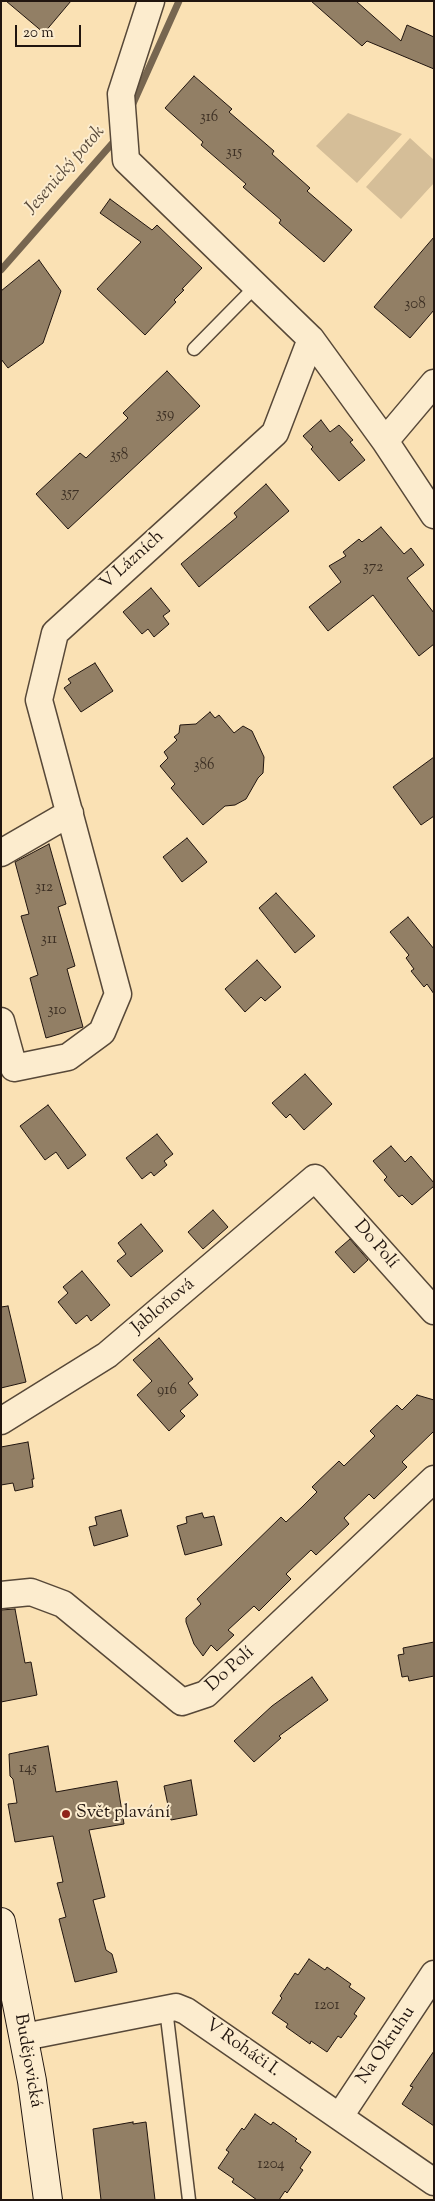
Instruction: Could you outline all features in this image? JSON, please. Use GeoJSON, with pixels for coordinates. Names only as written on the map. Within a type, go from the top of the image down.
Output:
{"type":"FeatureCollection","features":[{"type":"Feature","properties":{"kind":"main road","name":"Budějovická"},"geometry":{"type":"LineString","coordinates":[[1,1922],[32,2081],[48,2200]]}},
{"type":"Feature","properties":{"kind":"street"},"geometry":{"type":"LineString","coordinates":[[152,1],[121,94],[126,160],[311,340],[384,440],[434,515]]}},
{"type":"Feature","properties":{"kind":"street","name":"V Lázních"},"geometry":{"type":"LineString","coordinates":[[1,1021],[14,1068],[68,1057],[102,1032],[118,994],[39,700],[55,634],[275,433],[311,340]]}},
{"type":"Feature","properties":{"kind":"street"},"geometry":{"type":"LineString","coordinates":[[384,440],[434,383]]}},
{"type":"Feature","properties":{"kind":"street"},"geometry":{"type":"LineString","coordinates":[[1,853],[70,813]]}},
{"type":"Feature","properties":{"kind":"street","name":"Do Polí"},"geometry":{"type":"LineString","coordinates":[[315,1178],[434,1311]]}},
{"type":"Feature","properties":{"kind":"street","name":"Jabloňová"},"geometry":{"type":"LineString","coordinates":[[1,1422],[107,1355],[315,1178]]}},
{"type":"Feature","properties":{"kind":"street","name":"Do Polí"},"geometry":{"type":"LineString","coordinates":[[1,1595],[31,1592],[63,1604],[182,1702],[206,1694],[434,1479]]}},
{"type":"Feature","properties":{"kind":"street","name":"Na Okruhu"},"geometry":{"type":"LineString","coordinates":[[340,2116],[434,1974]]}},
{"type":"Feature","properties":{"kind":"street","name":"V Roháči I."},"geometry":{"type":"LineString","coordinates":[[24,2037],[176,2007],[186,2011],[434,2182]]}},
{"type":"Feature","properties":{"kind":"lane"},"geometry":{"type":"LineString","coordinates":[[194,349],[256,286]]}},
{"type":"Feature","properties":{"kind":"lane"},"geometry":{"type":"LineString","coordinates":[[166,2009],[189,2200]]}},
{"type":"Feature","properties":{"kind":"shaded area"},"geometry":{"type":"Polygon","coordinates":[[[348,113],[402,134],[357,183],[316,146],[348,113]]]}},
{"type":"Feature","properties":{"kind":"shaded area"},"geometry":{"type":"Polygon","coordinates":[[[410,138],[434,160],[434,183],[401,219],[366,187],[410,138]]]}},
{"type":"Feature","properties":{"kind":"building"},"geometry":{"type":"Polygon","coordinates":[[[6,1],[71,1],[44,33],[6,1]]]}},
{"type":"Feature","properties":{"kind":"building"},"geometry":{"type":"Polygon","coordinates":[[[311,1],[356,1],[401,41],[407,25],[434,37],[434,69],[367,41],[362,46],[311,1]]]}},
{"type":"Feature","properties":{"kind":"building"},"geometry":{"type":"Polygon","coordinates":[[[194,76],[232,109],[229,112],[274,151],[272,154],[310,188],[307,191],[352,230],[324,262],[279,223],[281,220],[243,187],[246,184],[201,145],[203,142],[165,108],[194,76]]]}},
{"type":"Feature","properties":{"kind":"building"},"geometry":{"type":"Polygon","coordinates":[[[110,199],[152,230],[157,225],[202,268],[182,289],[184,290],[174,300],[176,302],[145,335],[97,289],[141,242],[100,213],[110,199]]]}},
{"type":"Feature","properties":{"kind":"building"},"geometry":{"type":"Polygon","coordinates":[[[434,237],[434,310],[410,338],[374,307],[434,237]]]}},
{"type":"Feature","properties":{"kind":"building"},"geometry":{"type":"Polygon","coordinates":[[[39,260],[61,291],[43,343],[8,368],[1,359],[1,291],[39,260]]]}},
{"type":"Feature","properties":{"kind":"building"},"geometry":{"type":"Polygon","coordinates":[[[167,371],[200,406],[68,529],[36,494],[80,453],[86,458],[128,418],[123,413],[167,371]]]}},
{"type":"Feature","properties":{"kind":"building"},"geometry":{"type":"Polygon","coordinates":[[[321,420],[330,432],[339,425],[353,440],[350,442],[365,460],[339,481],[311,449],[313,447],[303,436],[321,420]]]}},
{"type":"Feature","properties":{"kind":"building"},"geometry":{"type":"Polygon","coordinates":[[[266,484],[289,511],[199,587],[181,564],[237,517],[234,513],[266,484]]]}},
{"type":"Feature","properties":{"kind":"building"},"geometry":{"type":"Polygon","coordinates":[[[381,527],[404,554],[411,548],[424,565],[407,578],[434,613],[434,644],[419,656],[373,595],[328,631],[309,607],[341,582],[329,566],[346,556],[343,552],[359,539],[362,542],[381,527]]]}},
{"type":"Feature","properties":{"kind":"building"},"geometry":{"type":"Polygon","coordinates":[[[151,588],[170,611],[163,616],[169,624],[154,637],[148,629],[142,634],[123,612],[151,588]]]}},
{"type":"Feature","properties":{"kind":"building"},"geometry":{"type":"Polygon","coordinates":[[[95,663],[113,691],[81,712],[64,688],[71,683],[68,679],[95,663]]]}},
{"type":"Feature","properties":{"kind":"building"},"geometry":{"type":"Polygon","coordinates":[[[210,712],[215,718],[219,715],[234,733],[243,726],[252,731],[264,757],[263,773],[246,799],[235,805],[225,806],[203,825],[171,788],[175,784],[160,766],[168,758],[164,752],[177,740],[174,737],[179,733],[180,725],[196,724],[210,712]]]}},
{"type":"Feature","properties":{"kind":"building"},"geometry":{"type":"Polygon","coordinates":[[[434,757],[434,816],[421,825],[393,787],[434,757]]]}},
{"type":"Feature","properties":{"kind":"building"},"geometry":{"type":"Polygon","coordinates":[[[187,838],[207,862],[182,882],[163,857],[187,838]]]}},
{"type":"Feature","properties":{"kind":"building"},"geometry":{"type":"Polygon","coordinates":[[[49,844],[66,904],[58,907],[75,966],[67,969],[83,1027],[46,1038],[30,978],[38,975],[21,916],[29,914],[15,862],[49,844]]]}},
{"type":"Feature","properties":{"kind":"building"},"geometry":{"type":"Polygon","coordinates":[[[276,893],[315,936],[295,953],[259,908],[276,893]]]}},
{"type":"Feature","properties":{"kind":"building"},"geometry":{"type":"Polygon","coordinates":[[[408,917],[434,949],[434,994],[427,984],[424,987],[411,971],[414,969],[406,958],[409,955],[390,932],[408,917]]]}},
{"type":"Feature","properties":{"kind":"building"},"geometry":{"type":"Polygon","coordinates":[[[257,960],[281,987],[265,1001],[261,997],[245,1012],[225,989],[257,960]]]}},
{"type":"Feature","properties":{"kind":"building"},"geometry":{"type":"Polygon","coordinates":[[[305,1074],[332,1104],[304,1130],[290,1114],[286,1118],[272,1103],[305,1074]]]}},
{"type":"Feature","properties":{"kind":"building"},"geometry":{"type":"Polygon","coordinates":[[[48,1105],[86,1155],[68,1169],[56,1152],[45,1160],[20,1126],[48,1105]]]}},
{"type":"Feature","properties":{"kind":"building"},"geometry":{"type":"Polygon","coordinates":[[[157,1134],[173,1154],[164,1161],[167,1165],[154,1176],[151,1172],[142,1179],[126,1158],[157,1134]]]}},
{"type":"Feature","properties":{"kind":"building"},"geometry":{"type":"Polygon","coordinates":[[[391,1146],[405,1162],[411,1156],[434,1183],[434,1186],[412,1205],[402,1195],[399,1197],[384,1180],[387,1177],[373,1161],[391,1146]]]}},
{"type":"Feature","properties":{"kind":"building"},"geometry":{"type":"Polygon","coordinates":[[[213,1210],[228,1227],[203,1249],[188,1232],[213,1210]]]}},
{"type":"Feature","properties":{"kind":"building"},"geometry":{"type":"Polygon","coordinates":[[[141,1224],[163,1251],[131,1277],[117,1261],[126,1254],[118,1243],[141,1224]]]}},
{"type":"Feature","properties":{"kind":"building"},"geometry":{"type":"Polygon","coordinates":[[[350,1239],[368,1260],[354,1273],[335,1252],[350,1239]]]}},
{"type":"Feature","properties":{"kind":"building"},"geometry":{"type":"Polygon","coordinates":[[[82,1271],[110,1305],[91,1321],[87,1315],[76,1324],[58,1302],[68,1293],[63,1287],[82,1271]]]}},
{"type":"Feature","properties":{"kind":"building"},"geometry":{"type":"Polygon","coordinates":[[[8,1306],[26,1382],[1,1388],[1,1307],[8,1306]]]}},
{"type":"Feature","properties":{"kind":"building"},"geometry":{"type":"Polygon","coordinates":[[[159,1338],[193,1379],[188,1383],[198,1395],[180,1411],[185,1416],[169,1431],[137,1395],[152,1381],[133,1360],[159,1338]]]}},
{"type":"Feature","properties":{"kind":"building"},"geometry":{"type":"Polygon","coordinates":[[[417,1395],[434,1400],[434,1431],[402,1462],[407,1467],[374,1499],[369,1494],[344,1518],[349,1524],[316,1555],[311,1550],[286,1574],[291,1579],[259,1611],[254,1606],[228,1630],[234,1635],[217,1651],[211,1645],[203,1656],[194,1644],[186,1622],[186,1618],[201,1604],[197,1599],[281,1517],[286,1522],[302,1507],[317,1492],[312,1487],[339,1461],[344,1466],[375,1436],[370,1431],[397,1405],[402,1410],[417,1395]]]}},
{"type":"Feature","properties":{"kind":"building"},"geometry":{"type":"Polygon","coordinates":[[[28,1442],[34,1479],[32,1479],[33,1487],[15,1491],[13,1483],[1,1485],[1,1447],[28,1442]]]}},
{"type":"Feature","properties":{"kind":"building"},"geometry":{"type":"Polygon","coordinates":[[[121,1510],[128,1536],[94,1546],[89,1527],[97,1525],[95,1517],[121,1510]]]}},
{"type":"Feature","properties":{"kind":"building"},"geometry":{"type":"Polygon","coordinates":[[[202,1513],[204,1518],[214,1516],[222,1545],[185,1555],[177,1526],[187,1523],[186,1517],[202,1513]]]}},
{"type":"Feature","properties":{"kind":"building"},"geometry":{"type":"Polygon","coordinates":[[[15,1609],[25,1663],[31,1662],[37,1695],[1,1702],[1,1610],[15,1609]]]}},
{"type":"Feature","properties":{"kind":"building"},"geometry":{"type":"Polygon","coordinates":[[[434,1642],[434,1676],[409,1681],[408,1676],[402,1677],[398,1655],[404,1654],[403,1648],[434,1642]]]}},
{"type":"Feature","properties":{"kind":"building"},"geometry":{"type":"Polygon","coordinates":[[[312,1677],[328,1700],[279,1736],[281,1738],[254,1762],[234,1741],[272,1706],[312,1677]]]}},
{"type":"Feature","properties":{"kind":"building"},"geometry":{"type":"Polygon","coordinates":[[[48,1746],[56,1792],[117,1781],[124,1824],[89,1830],[105,1897],[93,1900],[106,1950],[112,1954],[117,1972],[75,1982],[59,1919],[66,1917],[57,1883],[63,1882],[53,1836],[15,1842],[8,1804],[17,1803],[13,1779],[10,1776],[9,1754],[48,1746]]]}},
{"type":"Feature","properties":{"kind":"building"},"geometry":{"type":"Polygon","coordinates":[[[191,1780],[197,1815],[171,1820],[164,1786],[191,1780]]]}},
{"type":"Feature","properties":{"kind":"building"},"geometry":{"type":"Polygon","coordinates":[[[309,1959],[325,1970],[327,1967],[351,1984],[349,1987],[365,1998],[354,2014],[357,2016],[341,2038],[338,2036],[327,2052],[311,2041],[310,2044],[286,2027],[288,2024],[272,2013],[282,1998],[280,1996],[295,1973],[298,1975],[309,1959]]]}},
{"type":"Feature","properties":{"kind":"building"},"geometry":{"type":"Polygon","coordinates":[[[434,2051],[434,2126],[402,2104],[413,2087],[410,2086],[434,2051]]]}},
{"type":"Feature","properties":{"kind":"building"},"geometry":{"type":"Polygon","coordinates":[[[255,2114],[271,2125],[273,2122],[297,2139],[295,2141],[311,2152],[300,2168],[303,2170],[287,2193],[285,2191],[279,2200],[257,2200],[232,2182],[234,2179],[218,2168],[229,2152],[226,2150],[255,2114]]]}},
{"type":"Feature","properties":{"kind":"building"},"geometry":{"type":"Polygon","coordinates":[[[133,2122],[133,2124],[146,2122],[155,2200],[101,2200],[93,2129],[133,2122]]]}},
{"type":"Feature","properties":{"kind":"waterway","name":"Jesenický potok"},"geometry":{"type":"LineString","coordinates":[[131,108],[179,1]]}},
{"type":"Feature","properties":{"kind":"waterway","name":"Jesenický potok"},"geometry":{"type":"LineString","coordinates":[[1,270],[117,138]]}},
{"type":"Feature","properties":{"kind":"place","name":"Svět plavání"},"geometry":{"type":"Point","coordinates":[66,1814]}}]}
